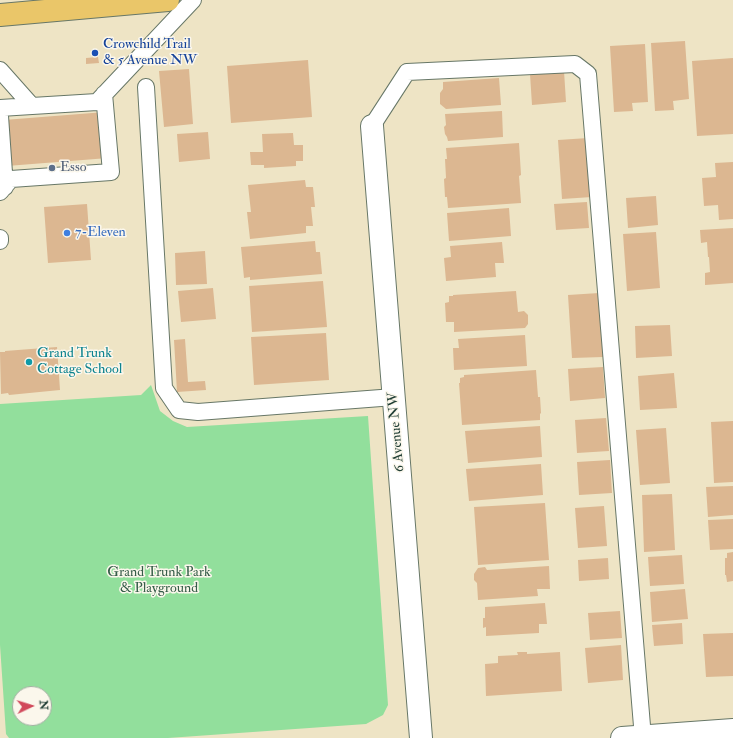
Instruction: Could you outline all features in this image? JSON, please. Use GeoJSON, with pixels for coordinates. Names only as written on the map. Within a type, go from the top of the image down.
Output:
{"type":"FeatureCollection","features":[{"type":"Feature","properties":{"kind":"highway"},"geometry":{"type":"LineString","coordinates":[[0,15],[168,0]]}},
{"type":"Feature","properties":{"kind":"street","name":"6 Avenue NW"},"geometry":{"type":"LineString","coordinates":[[372,126],[421,738]]}},
{"type":"Feature","properties":{"kind":"street"},"geometry":{"type":"LineString","coordinates":[[636,738],[733,730]]}},
{"type":"Feature","properties":{"kind":"lane"},"geometry":{"type":"LineString","coordinates":[[0,108],[97,102],[192,0]]}},
{"type":"Feature","properties":{"kind":"lane"},"geometry":{"type":"LineString","coordinates":[[372,126],[407,72],[575,64],[588,74],[636,738]]}},
{"type":"Feature","properties":{"kind":"lane"},"geometry":{"type":"LineString","coordinates":[[0,70],[32,106]]}},
{"type":"Feature","properties":{"kind":"lane"},"geometry":{"type":"LineString","coordinates":[[146,87],[164,388],[179,410],[198,412],[394,397]]}},
{"type":"Feature","properties":{"kind":"lane"},"geometry":{"type":"LineString","coordinates":[[2,190],[11,180],[111,172],[104,94]]}},
{"type":"Feature","properties":{"kind":"lane"},"geometry":{"type":"LineString","coordinates":[[0,116],[2,190]]}},
{"type":"Feature","properties":{"kind":"green space","name":"Grand Trunk Park & Playground"},"geometry":{"type":"Polygon","coordinates":[[[151,385],[160,411],[173,421],[187,427],[368,416],[388,705],[383,715],[366,724],[168,738],[9,738],[6,734],[0,645],[0,404],[141,395],[151,385]]]}},
{"type":"Feature","properties":{"kind":"building"},"geometry":{"type":"Polygon","coordinates":[[[685,41],[689,99],[673,101],[674,110],[655,111],[651,43],[685,41]]]}},
{"type":"Feature","properties":{"kind":"building"},"geometry":{"type":"Polygon","coordinates":[[[645,44],[648,102],[632,103],[633,111],[614,112],[610,46],[645,44]]]}},
{"type":"Feature","properties":{"kind":"building"},"geometry":{"type":"Polygon","coordinates":[[[98,57],[99,63],[86,64],[86,58],[98,57]]]}},
{"type":"Feature","properties":{"kind":"building"},"geometry":{"type":"Polygon","coordinates":[[[733,58],[733,134],[697,136],[692,61],[733,58]]]}},
{"type":"Feature","properties":{"kind":"building"},"geometry":{"type":"Polygon","coordinates":[[[308,60],[312,117],[231,123],[227,66],[308,60]]]}},
{"type":"Feature","properties":{"kind":"building"},"geometry":{"type":"Polygon","coordinates":[[[189,69],[193,124],[164,127],[159,71],[189,69]]]}},
{"type":"Feature","properties":{"kind":"building"},"geometry":{"type":"Polygon","coordinates":[[[564,71],[566,102],[532,105],[530,74],[564,71]]]}},
{"type":"Feature","properties":{"kind":"building"},"geometry":{"type":"Polygon","coordinates":[[[499,78],[501,105],[446,109],[440,104],[440,93],[443,89],[443,82],[499,78]]]}},
{"type":"Feature","properties":{"kind":"building"},"geometry":{"type":"Polygon","coordinates":[[[502,111],[503,137],[448,141],[444,127],[446,125],[445,114],[502,111]]]}},
{"type":"Feature","properties":{"kind":"building"},"geometry":{"type":"Polygon","coordinates":[[[105,112],[108,158],[7,166],[4,120],[105,112]]]}},
{"type":"Feature","properties":{"kind":"building"},"geometry":{"type":"Polygon","coordinates":[[[208,132],[210,159],[179,162],[177,134],[208,132]]]}},
{"type":"Feature","properties":{"kind":"building"},"geometry":{"type":"Polygon","coordinates":[[[293,133],[294,145],[303,145],[303,161],[296,161],[296,166],[264,168],[264,165],[251,165],[250,152],[263,152],[262,134],[293,133]]]}},
{"type":"Feature","properties":{"kind":"building"},"geometry":{"type":"Polygon","coordinates":[[[588,138],[592,197],[562,199],[558,140],[588,138]]]}},
{"type":"Feature","properties":{"kind":"building"},"geometry":{"type":"Polygon","coordinates":[[[519,143],[521,203],[448,208],[447,197],[445,197],[444,179],[446,178],[446,148],[519,143]]]}},
{"type":"Feature","properties":{"kind":"building"},"geometry":{"type":"Polygon","coordinates":[[[733,162],[733,219],[719,220],[718,205],[704,206],[702,178],[716,177],[715,163],[733,162]]]}},
{"type":"Feature","properties":{"kind":"building"},"geometry":{"type":"Polygon","coordinates":[[[305,180],[306,187],[313,187],[315,207],[311,207],[313,226],[306,226],[306,233],[250,239],[247,212],[251,212],[248,185],[305,180]]]}},
{"type":"Feature","properties":{"kind":"building"},"geometry":{"type":"Polygon","coordinates":[[[656,196],[658,225],[628,228],[626,198],[656,196]]]}},
{"type":"Feature","properties":{"kind":"building"},"geometry":{"type":"Polygon","coordinates":[[[587,202],[589,228],[556,230],[554,204],[587,202]]]}},
{"type":"Feature","properties":{"kind":"building","name":"7-Eleven"},"geometry":{"type":"Polygon","coordinates":[[[87,204],[91,260],[48,263],[44,207],[87,204]]]}},
{"type":"Feature","properties":{"kind":"building"},"geometry":{"type":"Polygon","coordinates":[[[509,208],[511,236],[449,241],[447,213],[509,208]]]}},
{"type":"Feature","properties":{"kind":"building"},"geometry":{"type":"Polygon","coordinates":[[[733,228],[733,283],[705,285],[705,273],[710,272],[709,257],[707,242],[701,243],[700,230],[733,228]]]}},
{"type":"Feature","properties":{"kind":"building"},"geometry":{"type":"Polygon","coordinates":[[[656,232],[660,288],[627,291],[623,234],[656,232]]]}},
{"type":"Feature","properties":{"kind":"building"},"geometry":{"type":"Polygon","coordinates":[[[315,241],[316,252],[320,252],[322,274],[250,280],[250,277],[244,278],[241,247],[315,241]]]}},
{"type":"Feature","properties":{"kind":"building"},"geometry":{"type":"Polygon","coordinates":[[[502,242],[504,263],[495,263],[496,277],[446,281],[444,258],[451,257],[450,246],[502,242]]]}},
{"type":"Feature","properties":{"kind":"building"},"geometry":{"type":"Polygon","coordinates":[[[205,251],[207,284],[176,285],[175,253],[205,251]]]}},
{"type":"Feature","properties":{"kind":"building"},"geometry":{"type":"Polygon","coordinates":[[[323,281],[327,327],[252,332],[249,286],[323,281]]]}},
{"type":"Feature","properties":{"kind":"building"},"geometry":{"type":"Polygon","coordinates":[[[213,288],[216,319],[181,322],[178,291],[213,288]]]}},
{"type":"Feature","properties":{"kind":"building"},"geometry":{"type":"Polygon","coordinates":[[[516,291],[518,312],[524,311],[528,315],[528,324],[525,328],[454,332],[454,322],[446,322],[445,303],[449,302],[449,296],[516,291]]]}},
{"type":"Feature","properties":{"kind":"building"},"geometry":{"type":"Polygon","coordinates":[[[599,293],[603,357],[572,358],[568,295],[599,293]]]}},
{"type":"Feature","properties":{"kind":"building"},"geometry":{"type":"Polygon","coordinates":[[[670,325],[672,356],[636,358],[635,326],[670,325]]]}},
{"type":"Feature","properties":{"kind":"building"},"geometry":{"type":"Polygon","coordinates":[[[326,333],[329,380],[254,385],[251,337],[326,333]]]}},
{"type":"Feature","properties":{"kind":"building"},"geometry":{"type":"Polygon","coordinates":[[[525,335],[527,366],[454,370],[453,348],[459,348],[458,339],[525,335]]]}},
{"type":"Feature","properties":{"kind":"building"},"geometry":{"type":"Polygon","coordinates":[[[185,339],[188,382],[205,381],[206,390],[177,392],[174,340],[185,339]]]}},
{"type":"Feature","properties":{"kind":"building","name":"Grand Trunk Cottage School"},"geometry":{"type":"Polygon","coordinates":[[[57,347],[60,390],[9,395],[8,393],[1,394],[0,352],[57,347]]]}},
{"type":"Feature","properties":{"kind":"building"},"geometry":{"type":"Polygon","coordinates":[[[603,367],[605,398],[570,401],[568,369],[603,367]]]}},
{"type":"Feature","properties":{"kind":"building"},"geometry":{"type":"Polygon","coordinates":[[[536,370],[538,397],[540,397],[540,420],[462,425],[459,383],[460,378],[464,377],[464,375],[536,370]]]}},
{"type":"Feature","properties":{"kind":"building"},"geometry":{"type":"Polygon","coordinates":[[[674,373],[677,408],[640,410],[638,376],[674,373]]]}},
{"type":"Feature","properties":{"kind":"building"},"geometry":{"type":"Polygon","coordinates":[[[606,418],[609,451],[577,453],[575,420],[606,418]]]}},
{"type":"Feature","properties":{"kind":"building"},"geometry":{"type":"Polygon","coordinates":[[[733,421],[733,482],[714,483],[711,422],[733,421]]]}},
{"type":"Feature","properties":{"kind":"building"},"geometry":{"type":"Polygon","coordinates":[[[540,426],[542,457],[468,463],[465,431],[540,426]]]}},
{"type":"Feature","properties":{"kind":"building"},"geometry":{"type":"Polygon","coordinates":[[[666,428],[670,483],[640,485],[636,430],[666,428]]]}},
{"type":"Feature","properties":{"kind":"building"},"geometry":{"type":"Polygon","coordinates":[[[610,460],[612,493],[579,495],[577,462],[610,460]]]}},
{"type":"Feature","properties":{"kind":"building"},"geometry":{"type":"Polygon","coordinates":[[[541,464],[543,495],[469,501],[466,469],[541,464]]]}},
{"type":"Feature","properties":{"kind":"building"},"geometry":{"type":"Polygon","coordinates":[[[733,486],[733,515],[708,517],[706,487],[733,486]]]}},
{"type":"Feature","properties":{"kind":"building"},"geometry":{"type":"Polygon","coordinates":[[[672,494],[675,550],[644,552],[642,495],[672,494]]]}},
{"type":"Feature","properties":{"kind":"building"},"geometry":{"type":"Polygon","coordinates":[[[545,503],[549,560],[478,565],[474,507],[545,503]]]}},
{"type":"Feature","properties":{"kind":"building"},"geometry":{"type":"Polygon","coordinates":[[[604,506],[607,546],[578,548],[575,508],[604,506]]]}},
{"type":"Feature","properties":{"kind":"building"},"geometry":{"type":"Polygon","coordinates":[[[733,519],[733,549],[710,550],[708,520],[733,519]]]}},
{"type":"Feature","properties":{"kind":"building"},"geometry":{"type":"Polygon","coordinates":[[[733,552],[733,581],[727,582],[725,575],[725,558],[727,558],[727,553],[733,552]]]}},
{"type":"Feature","properties":{"kind":"building"},"geometry":{"type":"Polygon","coordinates":[[[682,555],[684,584],[650,586],[648,557],[682,555]]]}},
{"type":"Feature","properties":{"kind":"building"},"geometry":{"type":"Polygon","coordinates":[[[608,558],[609,579],[579,581],[578,560],[608,558]]]}},
{"type":"Feature","properties":{"kind":"building"},"geometry":{"type":"Polygon","coordinates":[[[549,566],[550,589],[537,589],[538,596],[478,600],[477,583],[474,580],[474,574],[478,568],[485,567],[487,570],[549,566]]]}},
{"type":"Feature","properties":{"kind":"building"},"geometry":{"type":"Polygon","coordinates":[[[685,589],[688,619],[652,622],[650,592],[685,589]]]}},
{"type":"Feature","properties":{"kind":"building"},"geometry":{"type":"Polygon","coordinates":[[[545,603],[547,624],[539,624],[539,633],[486,636],[486,627],[483,628],[485,607],[545,603]]]}},
{"type":"Feature","properties":{"kind":"building"},"geometry":{"type":"Polygon","coordinates":[[[620,611],[622,638],[590,640],[588,613],[620,611]]]}},
{"type":"Feature","properties":{"kind":"building"},"geometry":{"type":"Polygon","coordinates":[[[682,623],[683,644],[654,646],[652,625],[682,623]]]}},
{"type":"Feature","properties":{"kind":"building"},"geometry":{"type":"Polygon","coordinates":[[[733,633],[733,676],[706,677],[703,634],[733,633]]]}},
{"type":"Feature","properties":{"kind":"building"},"geometry":{"type":"Polygon","coordinates":[[[621,645],[623,680],[588,683],[585,648],[621,645]]]}},
{"type":"Feature","properties":{"kind":"building"},"geometry":{"type":"Polygon","coordinates":[[[517,652],[527,652],[527,654],[560,652],[562,691],[486,696],[485,664],[498,663],[498,656],[518,655],[517,652]]]}},
{"type":"Feature","properties":{"kind":"place","name":"Crowchild Trail & 5 Avenue NW"},"geometry":{"type":"Point","coordinates":[95,53]}},
{"type":"Feature","properties":{"kind":"place","name":"Esso"},"geometry":{"type":"Point","coordinates":[52,168]}},
{"type":"Feature","properties":{"kind":"place","name":"7-Eleven"},"geometry":{"type":"Point","coordinates":[67,233]}},
{"type":"Feature","properties":{"kind":"place","name":"Grand Trunk Cottage School"},"geometry":{"type":"Point","coordinates":[29,362]}}]}
